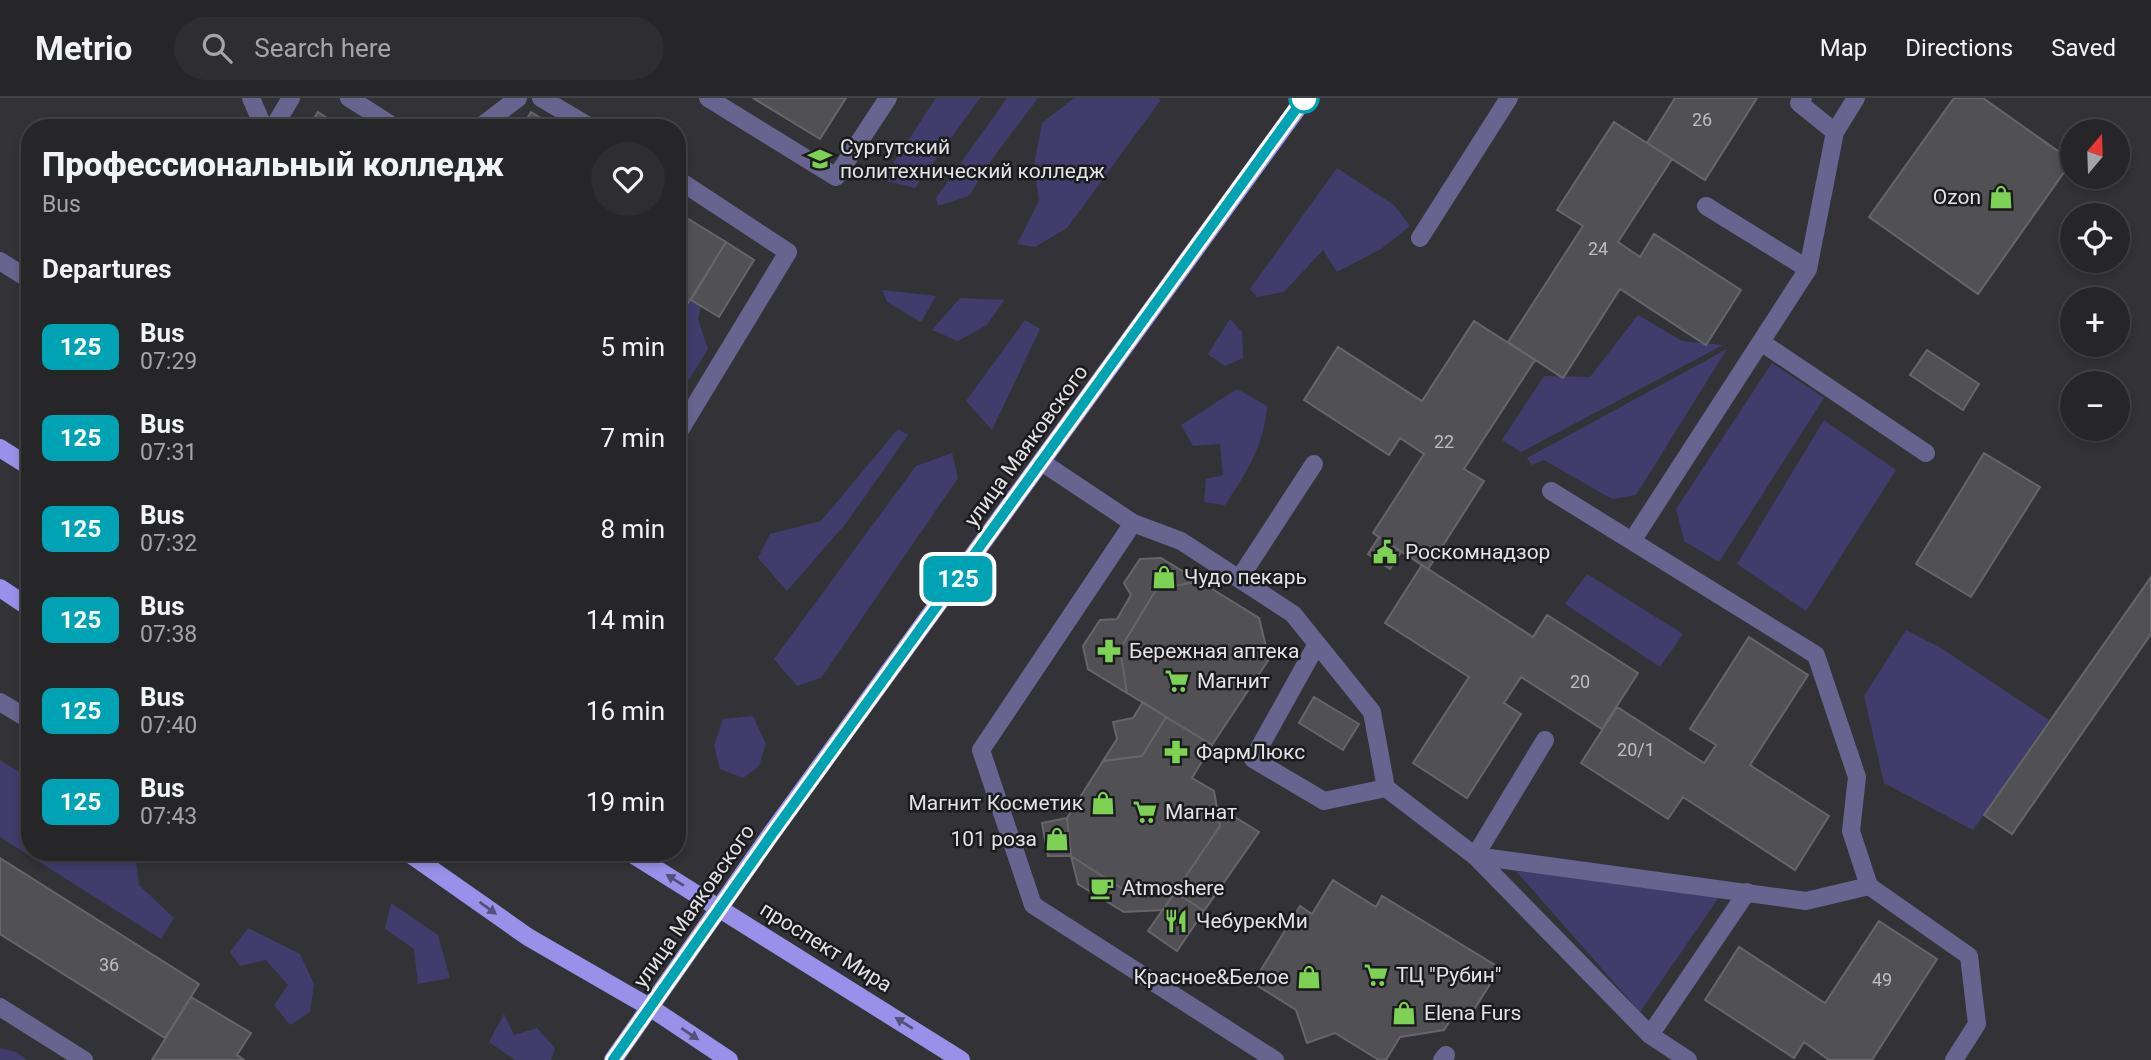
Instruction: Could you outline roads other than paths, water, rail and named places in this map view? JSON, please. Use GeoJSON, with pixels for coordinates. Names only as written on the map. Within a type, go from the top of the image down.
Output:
{"type":"FeatureCollection","features":[{"type":"Feature","properties":{"kind":"main road","name":"улица Маяковского"},"geometry":{"type":"LineString","coordinates":[[613,1060],[1304,98]]}},
{"type":"Feature","properties":{"kind":"main road"},"geometry":{"type":"LineString","coordinates":[[0,448],[21,461]]}},
{"type":"Feature","properties":{"kind":"main road"},"geometry":{"type":"LineString","coordinates":[[0,588],[21,602]]}},
{"type":"Feature","properties":{"kind":"main road"},"geometry":{"type":"LineString","coordinates":[[420,861],[527,937],[651,1008],[729,1060]]}},
{"type":"Feature","properties":{"kind":"main road","name":"проспект Мира"},"geometry":{"type":"LineString","coordinates":[[644,861],[961,1060]]}},
{"type":"Feature","properties":{"kind":"lane"},"geometry":{"type":"LineString","coordinates":[[251,98],[260,119]]}},
{"type":"Feature","properties":{"kind":"lane"},"geometry":{"type":"LineString","coordinates":[[278,119],[291,98]]}},
{"type":"Feature","properties":{"kind":"lane"},"geometry":{"type":"LineString","coordinates":[[349,98],[382,119]]}},
{"type":"Feature","properties":{"kind":"lane"},"geometry":{"type":"LineString","coordinates":[[491,119],[518,98]]}},
{"type":"Feature","properties":{"kind":"lane"},"geometry":{"type":"LineString","coordinates":[[541,98],[577,119]]}},
{"type":"Feature","properties":{"kind":"lane"},"geometry":{"type":"LineString","coordinates":[[708,98],[836,177],[888,98]]}},
{"type":"Feature","properties":{"kind":"lane"},"geometry":{"type":"LineString","coordinates":[[1420,237],[1509,98]]}},
{"type":"Feature","properties":{"kind":"lane"},"geometry":{"type":"LineString","coordinates":[[1803,98],[1799,103],[1835,132]]}},
{"type":"Feature","properties":{"kind":"lane"},"geometry":{"type":"LineString","coordinates":[[1632,541],[1808,269],[1835,132],[1856,98]]}},
{"type":"Feature","properties":{"kind":"lane"},"geometry":{"type":"LineString","coordinates":[[686,185],[788,252],[686,420]]}},
{"type":"Feature","properties":{"kind":"lane"},"geometry":{"type":"LineString","coordinates":[[1706,206],[1808,269]]}},
{"type":"Feature","properties":{"kind":"lane"},"geometry":{"type":"LineString","coordinates":[[0,261],[21,274]]}},
{"type":"Feature","properties":{"kind":"lane"},"geometry":{"type":"LineString","coordinates":[[1761,342],[1926,453]]}},
{"type":"Feature","properties":{"kind":"lane"},"geometry":{"type":"LineString","coordinates":[[1043,463],[1133,523],[1181,541],[1293,614],[1372,712],[1386,788],[1475,856],[1650,1035],[1688,1060]]}},
{"type":"Feature","properties":{"kind":"lane"},"geometry":{"type":"LineString","coordinates":[[1239,579],[1314,464]]}},
{"type":"Feature","properties":{"kind":"lane"},"geometry":{"type":"LineString","coordinates":[[1551,491],[1816,654],[1857,777],[1851,831],[1869,887],[1969,956],[1977,1024],[1954,1060]]}},
{"type":"Feature","properties":{"kind":"lane"},"geometry":{"type":"LineString","coordinates":[[1133,523],[981,750],[1033,905],[1275,1060]]}},
{"type":"Feature","properties":{"kind":"lane"},"geometry":{"type":"LineString","coordinates":[[1317,643],[1253,759],[1324,801],[1386,788]]}},
{"type":"Feature","properties":{"kind":"lane"},"geometry":{"type":"LineString","coordinates":[[0,702],[21,715]]}},
{"type":"Feature","properties":{"kind":"lane"},"geometry":{"type":"LineString","coordinates":[[1475,856],[1545,740]]}},
{"type":"Feature","properties":{"kind":"lane"},"geometry":{"type":"LineString","coordinates":[[1475,856],[1806,901],[1869,887]]}},
{"type":"Feature","properties":{"kind":"lane"},"geometry":{"type":"LineString","coordinates":[[1650,1035],[1747,892]]}},
{"type":"Feature","properties":{"kind":"lane"},"geometry":{"type":"LineString","coordinates":[[0,1007],[83,1060]]}},
{"type":"Feature","properties":{"kind":"place","name":"Сургутский политехнический колледж"},"geometry":{"type":"Point","coordinates":[820,159]}},
{"type":"Feature","properties":{"kind":"place","name":"Ozon"},"geometry":{"type":"Point","coordinates":[2001,197]}},
{"type":"Feature","properties":{"kind":"place","name":"Роскомнадзор"},"geometry":{"type":"Point","coordinates":[1385,552]}},
{"type":"Feature","properties":{"kind":"place","name":"Чудо пекарь"},"geometry":{"type":"Point","coordinates":[1164,577]}},
{"type":"Feature","properties":{"kind":"place","name":"Бережная аптека"},"geometry":{"type":"Point","coordinates":[1109,651]}},
{"type":"Feature","properties":{"kind":"place","name":"Магнит"},"geometry":{"type":"Point","coordinates":[1177,681]}},
{"type":"Feature","properties":{"kind":"place","name":"ФармЛюкс"},"geometry":{"type":"Point","coordinates":[1176,752]}},
{"type":"Feature","properties":{"kind":"place","name":"Магнит Косметик"},"geometry":{"type":"Point","coordinates":[1103,803]}},
{"type":"Feature","properties":{"kind":"place","name":"Магнат"},"geometry":{"type":"Point","coordinates":[1145,812]}},
{"type":"Feature","properties":{"kind":"place","name":"101 роза"},"geometry":{"type":"Point","coordinates":[1057,839]}},
{"type":"Feature","properties":{"kind":"place","name":"Atmoshere"},"geometry":{"type":"Point","coordinates":[1102,888]}},
{"type":"Feature","properties":{"kind":"place","name":"ЧебурекМи"},"geometry":{"type":"Point","coordinates":[1176,921]}},
{"type":"Feature","properties":{"kind":"place","name":"ТЦ \"Рубин\""},"geometry":{"type":"Point","coordinates":[1376,975]}},
{"type":"Feature","properties":{"kind":"place","name":"Красное&Белое"},"geometry":{"type":"Point","coordinates":[1309,977]}},
{"type":"Feature","properties":{"kind":"place","name":"Elena Furs"},"geometry":{"type":"Point","coordinates":[1404,1013]}}]}
